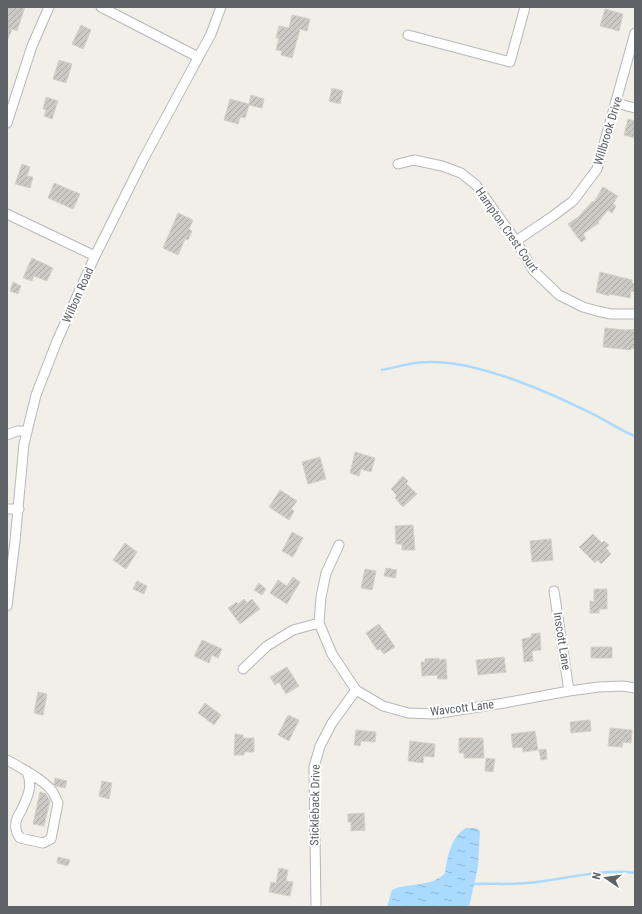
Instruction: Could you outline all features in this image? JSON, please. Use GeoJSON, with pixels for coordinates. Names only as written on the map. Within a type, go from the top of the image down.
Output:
{"type":"FeatureCollection","features":[{"type":"Feature","properties":{"kind":"street"},"geometry":{"type":"LineString","coordinates":[[7,123],[32,46],[49,7]]}},
{"type":"Feature","properties":{"kind":"street"},"geometry":{"type":"LineString","coordinates":[[101,7],[198,57]]}},
{"type":"Feature","properties":{"kind":"street","name":"Wilbon Road"},"geometry":{"type":"LineString","coordinates":[[7,606],[11,541],[18,509],[24,444],[36,395],[43,375],[96,256],[144,158],[211,34],[221,7]]}},
{"type":"Feature","properties":{"kind":"street"},"geometry":{"type":"LineString","coordinates":[[408,35],[510,62],[525,7]]}},
{"type":"Feature","properties":{"kind":"street","name":"Willbrook Drive"},"geometry":{"type":"LineString","coordinates":[[516,241],[573,201],[597,169],[635,33]]}},
{"type":"Feature","properties":{"kind":"street"},"geometry":{"type":"LineString","coordinates":[[616,103],[635,108]]}},
{"type":"Feature","properties":{"kind":"street","name":"Hampton Crest Court"},"geometry":{"type":"LineString","coordinates":[[398,164],[414,160],[442,166],[461,173],[476,185],[516,241],[533,270],[560,295],[582,306],[597,311],[611,314],[635,314]]}},
{"type":"Feature","properties":{"kind":"street"},"geometry":{"type":"LineString","coordinates":[[7,214],[96,256]]}},
{"type":"Feature","properties":{"kind":"street"},"geometry":{"type":"LineString","coordinates":[[7,435],[27,431]]}},
{"type":"Feature","properties":{"kind":"street"},"geometry":{"type":"LineString","coordinates":[[7,509],[18,509]]}},
{"type":"Feature","properties":{"kind":"street","name":"Wavcott Lane"},"geometry":{"type":"LineString","coordinates":[[339,545],[326,573],[321,597],[319,624],[332,654],[356,690],[383,706],[408,713],[434,714],[511,702],[569,690],[623,686],[635,688]]}},
{"type":"Feature","properties":{"kind":"street","name":"Inscott Lane"},"geometry":{"type":"LineString","coordinates":[[554,591],[569,690]]}},
{"type":"Feature","properties":{"kind":"street"},"geometry":{"type":"LineString","coordinates":[[243,669],[267,646],[293,630],[319,624]]}},
{"type":"Feature","properties":{"kind":"street","name":"Stickleback Drive"},"geometry":{"type":"LineString","coordinates":[[316,907],[314,767],[320,746],[332,722],[356,690]]}},
{"type":"Feature","properties":{"kind":"street"},"geometry":{"type":"LineString","coordinates":[[7,760],[26,771],[44,784],[52,791],[58,803],[51,839],[43,843],[20,838],[16,831],[16,822],[30,789],[30,780],[26,771]]}},
{"type":"Feature","properties":{"kind":"water"},"geometry":{"type":"Polygon","coordinates":[[[466,828],[476,828],[480,831],[478,867],[469,907],[387,907],[392,890],[405,886],[427,883],[440,878],[445,873],[453,842],[456,837],[466,828]]]}},
{"type":"Feature","properties":{"kind":"building"},"geometry":{"type":"Polygon","coordinates":[[[9,7],[25,7],[17,31],[12,29],[8,39],[7,12],[9,7]]]}},
{"type":"Feature","properties":{"kind":"building"},"geometry":{"type":"Polygon","coordinates":[[[605,9],[623,14],[619,31],[600,26],[605,9]]]}},
{"type":"Feature","properties":{"kind":"building"},"geometry":{"type":"Polygon","coordinates":[[[292,15],[310,19],[307,31],[300,29],[292,58],[281,55],[282,51],[276,50],[279,38],[276,38],[279,26],[289,28],[292,15]]]}},
{"type":"Feature","properties":{"kind":"building"},"geometry":{"type":"Polygon","coordinates":[[[81,25],[91,30],[83,49],[72,44],[81,25]]]}},
{"type":"Feature","properties":{"kind":"building"},"geometry":{"type":"Polygon","coordinates":[[[59,60],[72,64],[66,83],[53,79],[59,60]]]}},
{"type":"Feature","properties":{"kind":"building"},"geometry":{"type":"Polygon","coordinates":[[[332,88],[343,91],[340,104],[329,101],[332,88]]]}},
{"type":"Feature","properties":{"kind":"building"},"geometry":{"type":"Polygon","coordinates":[[[251,95],[264,99],[262,108],[249,105],[245,118],[240,117],[238,124],[224,120],[230,99],[249,104],[251,95]]]}},
{"type":"Feature","properties":{"kind":"building"},"geometry":{"type":"Polygon","coordinates":[[[46,97],[58,101],[52,119],[44,116],[46,110],[43,109],[46,97]]]}},
{"type":"Feature","properties":{"kind":"building"},"geometry":{"type":"Polygon","coordinates":[[[628,119],[635,121],[635,138],[624,135],[628,119]]]}},
{"type":"Feature","properties":{"kind":"building"},"geometry":{"type":"Polygon","coordinates":[[[22,164],[30,167],[27,176],[33,177],[30,188],[15,184],[22,164]]]}},
{"type":"Feature","properties":{"kind":"building"},"geometry":{"type":"Polygon","coordinates":[[[54,183],[80,194],[73,209],[48,198],[54,183]]]}},
{"type":"Feature","properties":{"kind":"building"},"geometry":{"type":"Polygon","coordinates":[[[603,187],[618,196],[613,204],[616,206],[612,213],[608,210],[598,222],[599,223],[583,234],[586,239],[581,242],[568,224],[578,217],[593,201],[594,202],[603,187]]]}},
{"type":"Feature","properties":{"kind":"building"},"geometry":{"type":"Polygon","coordinates":[[[178,213],[193,220],[189,229],[192,231],[188,240],[185,239],[178,255],[163,248],[178,213]]]}},
{"type":"Feature","properties":{"kind":"building"},"geometry":{"type":"Polygon","coordinates":[[[32,258],[53,268],[47,281],[34,276],[32,281],[23,278],[32,258]]]}},
{"type":"Feature","properties":{"kind":"building"},"geometry":{"type":"Polygon","coordinates":[[[600,272],[632,280],[632,283],[635,284],[635,292],[631,291],[630,298],[609,294],[609,296],[596,292],[600,272]]]}},
{"type":"Feature","properties":{"kind":"building"},"geometry":{"type":"Polygon","coordinates":[[[13,282],[21,286],[18,294],[10,291],[13,282]]]}},
{"type":"Feature","properties":{"kind":"building"},"geometry":{"type":"Polygon","coordinates":[[[605,328],[626,330],[635,329],[635,349],[631,348],[631,350],[603,347],[605,328]]]}},
{"type":"Feature","properties":{"kind":"building"},"geometry":{"type":"Polygon","coordinates":[[[355,452],[375,458],[371,472],[361,469],[359,476],[350,473],[355,452]]]}},
{"type":"Feature","properties":{"kind":"building"},"geometry":{"type":"Polygon","coordinates":[[[320,457],[326,479],[308,484],[302,462],[320,457]]]}},
{"type":"Feature","properties":{"kind":"building"},"geometry":{"type":"Polygon","coordinates":[[[403,476],[408,481],[406,483],[417,494],[403,507],[395,498],[397,496],[391,489],[403,476]]]}},
{"type":"Feature","properties":{"kind":"building"},"geometry":{"type":"Polygon","coordinates":[[[280,490],[297,501],[291,509],[294,511],[289,520],[269,507],[280,490]]]}},
{"type":"Feature","properties":{"kind":"building"},"geometry":{"type":"Polygon","coordinates":[[[413,525],[415,550],[402,550],[402,544],[396,544],[395,526],[413,525]]]}},
{"type":"Feature","properties":{"kind":"building"},"geometry":{"type":"Polygon","coordinates":[[[292,532],[303,538],[293,557],[282,551],[292,532]]]}},
{"type":"Feature","properties":{"kind":"building"},"geometry":{"type":"Polygon","coordinates":[[[593,534],[602,543],[604,541],[609,545],[606,548],[611,554],[601,564],[598,560],[595,563],[579,547],[593,534]]]}},
{"type":"Feature","properties":{"kind":"building"},"geometry":{"type":"Polygon","coordinates":[[[551,539],[553,560],[532,562],[530,541],[551,539]]]}},
{"type":"Feature","properties":{"kind":"building"},"geometry":{"type":"Polygon","coordinates":[[[125,543],[137,552],[126,569],[113,560],[125,543]]]}},
{"type":"Feature","properties":{"kind":"building"},"geometry":{"type":"Polygon","coordinates":[[[386,568],[397,570],[395,578],[384,576],[386,568]]]}},
{"type":"Feature","properties":{"kind":"building"},"geometry":{"type":"Polygon","coordinates":[[[365,569],[376,571],[372,590],[361,588],[365,569]]]}},
{"type":"Feature","properties":{"kind":"building"},"geometry":{"type":"Polygon","coordinates":[[[293,577],[300,582],[287,604],[270,593],[278,580],[287,586],[293,577]]]}},
{"type":"Feature","properties":{"kind":"building"},"geometry":{"type":"Polygon","coordinates":[[[137,581],[147,586],[144,594],[133,589],[137,581]]]}},
{"type":"Feature","properties":{"kind":"building"},"geometry":{"type":"Polygon","coordinates":[[[259,583],[266,589],[262,595],[254,590],[259,583]]]}},
{"type":"Feature","properties":{"kind":"building"},"geometry":{"type":"Polygon","coordinates":[[[594,589],[607,589],[607,609],[599,609],[599,613],[590,613],[590,601],[594,602],[594,589]]]}},
{"type":"Feature","properties":{"kind":"building"},"geometry":{"type":"Polygon","coordinates":[[[244,599],[247,603],[252,599],[260,609],[240,624],[228,608],[237,602],[238,604],[244,599]]]}},
{"type":"Feature","properties":{"kind":"building"},"geometry":{"type":"Polygon","coordinates":[[[379,624],[395,647],[384,654],[380,649],[377,650],[366,633],[379,624]]]}},
{"type":"Feature","properties":{"kind":"building"},"geometry":{"type":"Polygon","coordinates":[[[540,633],[541,650],[532,651],[533,661],[524,662],[522,639],[532,637],[531,634],[540,633]]]}},
{"type":"Feature","properties":{"kind":"building"},"geometry":{"type":"Polygon","coordinates":[[[202,640],[222,649],[218,658],[212,655],[209,663],[194,656],[202,640]]]}},
{"type":"Feature","properties":{"kind":"building"},"geometry":{"type":"Polygon","coordinates":[[[591,647],[612,647],[612,658],[591,658],[591,647]]]}},
{"type":"Feature","properties":{"kind":"building"},"geometry":{"type":"Polygon","coordinates":[[[504,657],[506,672],[478,675],[476,660],[504,657]]]}},
{"type":"Feature","properties":{"kind":"building"},"geometry":{"type":"Polygon","coordinates":[[[439,658],[439,660],[446,659],[447,679],[438,679],[437,675],[422,676],[421,662],[425,662],[425,659],[439,658]]]}},
{"type":"Feature","properties":{"kind":"building"},"geometry":{"type":"Polygon","coordinates":[[[287,667],[299,686],[286,694],[279,682],[275,685],[270,677],[287,667]]]}},
{"type":"Feature","properties":{"kind":"building"},"geometry":{"type":"Polygon","coordinates":[[[38,692],[47,694],[43,715],[34,713],[38,692]]]}},
{"type":"Feature","properties":{"kind":"building"},"geometry":{"type":"Polygon","coordinates":[[[205,703],[221,715],[214,725],[198,713],[205,703]]]}},
{"type":"Feature","properties":{"kind":"building"},"geometry":{"type":"Polygon","coordinates":[[[288,715],[299,720],[289,741],[278,735],[288,715]]]}},
{"type":"Feature","properties":{"kind":"building"},"geometry":{"type":"Polygon","coordinates":[[[590,720],[591,731],[571,733],[570,722],[590,720]]]}},
{"type":"Feature","properties":{"kind":"building"},"geometry":{"type":"Polygon","coordinates":[[[610,728],[632,730],[631,743],[623,742],[622,747],[608,746],[610,728]]]}},
{"type":"Feature","properties":{"kind":"building"},"geometry":{"type":"Polygon","coordinates":[[[356,730],[376,732],[375,742],[361,741],[360,746],[354,745],[356,730]]]}},
{"type":"Feature","properties":{"kind":"building"},"geometry":{"type":"Polygon","coordinates":[[[535,731],[538,750],[523,752],[522,747],[513,748],[511,734],[535,731]]]}},
{"type":"Feature","properties":{"kind":"building"},"geometry":{"type":"Polygon","coordinates":[[[235,734],[243,735],[243,738],[254,738],[254,752],[244,752],[244,755],[234,755],[235,734]]]}},
{"type":"Feature","properties":{"kind":"building"},"geometry":{"type":"Polygon","coordinates":[[[459,738],[483,738],[484,758],[464,758],[464,753],[459,753],[459,738]]]}},
{"type":"Feature","properties":{"kind":"building"},"geometry":{"type":"Polygon","coordinates":[[[410,741],[435,744],[434,757],[424,756],[423,763],[408,761],[410,741]]]}},
{"type":"Feature","properties":{"kind":"building"},"geometry":{"type":"Polygon","coordinates":[[[546,749],[547,759],[541,760],[539,750],[546,749]]]}},
{"type":"Feature","properties":{"kind":"building"},"geometry":{"type":"Polygon","coordinates":[[[486,758],[495,759],[493,772],[485,771],[486,758]]]}},
{"type":"Feature","properties":{"kind":"building"},"geometry":{"type":"Polygon","coordinates":[[[55,778],[67,781],[65,788],[54,784],[55,778]]]}},
{"type":"Feature","properties":{"kind":"building"},"geometry":{"type":"Polygon","coordinates":[[[102,781],[112,783],[109,799],[99,796],[102,781]]]}},
{"type":"Feature","properties":{"kind":"building"},"geometry":{"type":"Polygon","coordinates":[[[40,792],[46,794],[50,801],[44,826],[33,824],[40,792]]]}},
{"type":"Feature","properties":{"kind":"building"},"geometry":{"type":"Polygon","coordinates":[[[364,813],[365,830],[351,831],[351,822],[348,822],[348,814],[364,813]]]}},
{"type":"Feature","properties":{"kind":"building"},"geometry":{"type":"Polygon","coordinates":[[[58,857],[70,860],[68,866],[57,863],[58,857]]]}},
{"type":"Feature","properties":{"kind":"building"},"geometry":{"type":"Polygon","coordinates":[[[279,868],[288,870],[286,881],[293,882],[290,896],[269,892],[271,882],[276,883],[279,868]]]}},
{"type":"Feature","properties":{"kind":"waterway"},"geometry":{"type":"LineString","coordinates":[[382,370],[421,362],[447,363],[468,366],[514,380],[559,398],[635,436]]}},
{"type":"Feature","properties":{"kind":"waterway"},"geometry":{"type":"LineString","coordinates":[[472,884],[521,884],[595,873],[635,873]]}}]}
